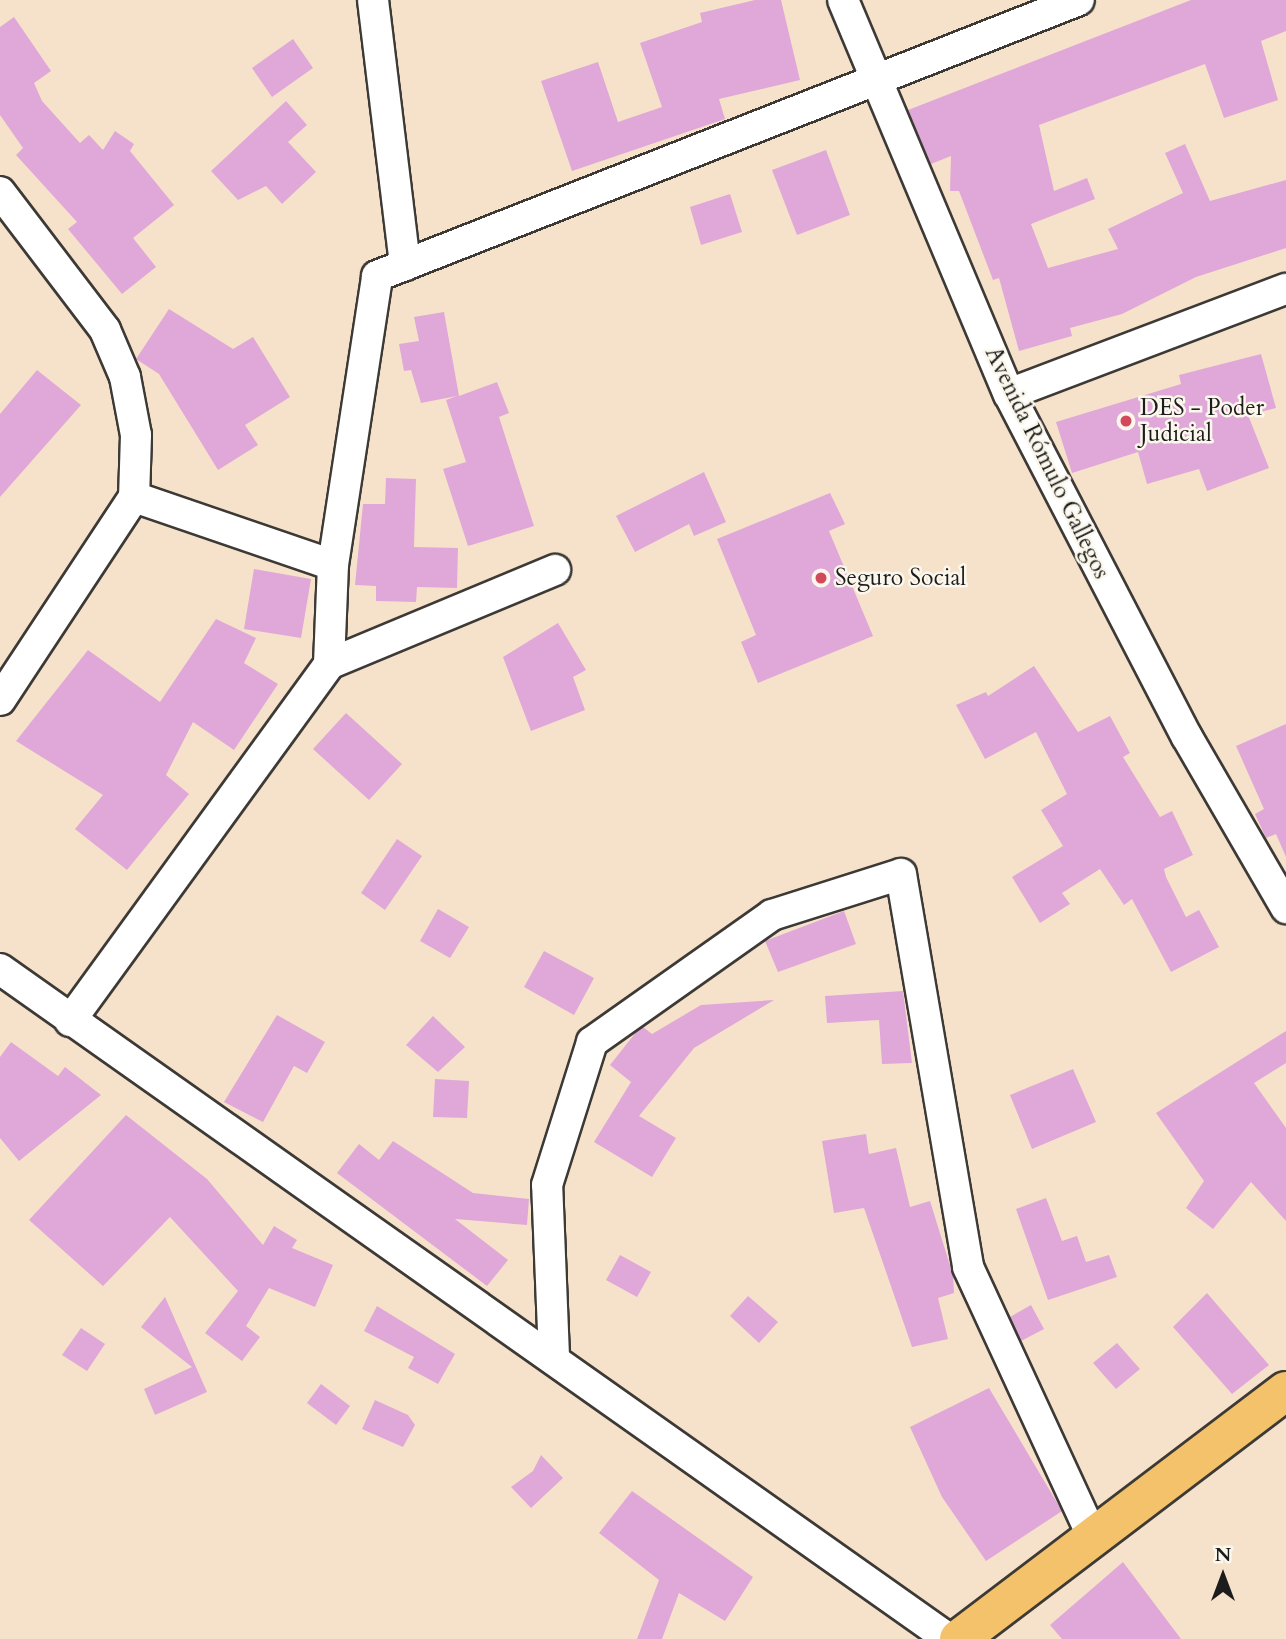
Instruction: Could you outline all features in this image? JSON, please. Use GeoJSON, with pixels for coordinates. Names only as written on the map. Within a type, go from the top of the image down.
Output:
{"type":"FeatureCollection","features":[{"type":"Feature","properties":{"kind":"main road"},"geometry":{"type":"LineString","coordinates":[[959,1639],[1286,1391]]}},
{"type":"Feature","properties":{"kind":"street"},"geometry":{"type":"LineString","coordinates":[[373,0],[405,265]]}},
{"type":"Feature","properties":{"kind":"street","name":"Avenida Rómulo Gallegos"},"geometry":{"type":"LineString","coordinates":[[843,0],[872,78],[1009,394],[1187,737],[1286,908]]}},
{"type":"Feature","properties":{"kind":"street"},"geometry":{"type":"LineString","coordinates":[[329,664],[333,565],[377,276],[872,78],[1079,0]]}},
{"type":"Feature","properties":{"kind":"street"},"geometry":{"type":"LineString","coordinates":[[0,192],[105,330],[125,377],[136,435],[134,497],[0,700]]}},
{"type":"Feature","properties":{"kind":"street"},"geometry":{"type":"LineString","coordinates":[[1009,394],[1286,289]]}},
{"type":"Feature","properties":{"kind":"street"},"geometry":{"type":"LineString","coordinates":[[134,497],[333,565]]}},
{"type":"Feature","properties":{"kind":"street"},"geometry":{"type":"LineString","coordinates":[[70,1021],[329,664],[555,570]]}},
{"type":"Feature","properties":{"kind":"street"},"geometry":{"type":"LineString","coordinates":[[554,1356],[547,1185],[592,1042],[772,915],[901,874],[968,1267],[1093,1537]]}},
{"type":"Feature","properties":{"kind":"street"},"geometry":{"type":"LineString","coordinates":[[0,969],[70,1021],[554,1356],[949,1639]]}},
{"type":"Feature","properties":{"kind":"building"},"geometry":{"type":"Polygon","coordinates":[[[755,0],[781,0],[800,80],[719,99],[725,119],[572,171],[541,81],[598,62],[618,122],[662,107],[640,43],[702,22],[700,13],[755,0]]]}},
{"type":"Feature","properties":{"kind":"building"},"geometry":{"type":"Polygon","coordinates":[[[1191,0],[1286,0],[1286,31],[1261,41],[1278,100],[1224,118],[1205,64],[1039,125],[1054,191],[1087,178],[1095,199],[1031,224],[1048,268],[1118,249],[1108,229],[1183,193],[1165,153],[1185,144],[1210,201],[1286,180],[1286,248],[1196,277],[1122,314],[1070,328],[1072,336],[1019,351],[999,278],[993,280],[959,191],[950,191],[951,156],[931,164],[908,110],[1191,0]]]}},
{"type":"Feature","properties":{"kind":"building"},"geometry":{"type":"Polygon","coordinates":[[[14,17],[51,71],[34,83],[42,101],[80,143],[89,135],[103,150],[115,131],[134,144],[130,151],[174,205],[133,238],[156,267],[122,294],[68,229],[77,222],[16,155],[23,148],[0,115],[0,27],[14,17]]]}},
{"type":"Feature","properties":{"kind":"building"},"geometry":{"type":"Polygon","coordinates":[[[293,39],[313,68],[272,97],[252,68],[293,39]]]}},
{"type":"Feature","properties":{"kind":"building"},"geometry":{"type":"Polygon","coordinates":[[[286,101],[307,125],[288,142],[316,172],[282,204],[266,186],[238,200],[211,171],[286,101]]]}},
{"type":"Feature","properties":{"kind":"building"},"geometry":{"type":"Polygon","coordinates":[[[826,150],[850,215],[797,235],[772,170],[826,150]]]}},
{"type":"Feature","properties":{"kind":"building"},"geometry":{"type":"Polygon","coordinates":[[[730,194],[742,232],[701,245],[690,207],[730,194]]]}},
{"type":"Feature","properties":{"kind":"building"},"geometry":{"type":"Polygon","coordinates":[[[169,309],[233,349],[253,337],[290,397],[245,425],[258,445],[218,470],[159,374],[136,359],[169,309]]]}},
{"type":"Feature","properties":{"kind":"building"},"geometry":{"type":"Polygon","coordinates":[[[444,312],[459,396],[497,382],[509,413],[499,417],[534,526],[468,546],[443,469],[466,462],[446,400],[457,396],[421,403],[411,370],[404,371],[399,344],[419,341],[414,317],[444,312]]]}},
{"type":"Feature","properties":{"kind":"building"},"geometry":{"type":"Polygon","coordinates":[[[1261,354],[1276,408],[1248,415],[1269,468],[1207,491],[1199,469],[1147,484],[1138,452],[1072,473],[1056,422],[1181,384],[1179,375],[1261,354]]]}},
{"type":"Feature","properties":{"kind":"building"},"geometry":{"type":"Polygon","coordinates":[[[37,370],[81,405],[0,497],[0,414],[37,370]]]}},
{"type":"Feature","properties":{"kind":"building"},"geometry":{"type":"Polygon","coordinates":[[[704,472],[726,522],[694,536],[689,524],[635,552],[616,516],[704,472]]]}},
{"type":"Feature","properties":{"kind":"building"},"geometry":{"type":"Polygon","coordinates":[[[386,478],[416,479],[414,547],[458,548],[457,588],[417,587],[416,602],[376,601],[376,586],[355,585],[363,504],[385,504],[386,478]]]}},
{"type":"Feature","properties":{"kind":"building"},"geometry":{"type":"Polygon","coordinates":[[[830,493],[845,524],[829,531],[873,636],[758,683],[741,642],[756,635],[717,539],[830,493]]]}},
{"type":"Feature","properties":{"kind":"building"},"geometry":{"type":"Polygon","coordinates":[[[254,569],[311,579],[301,638],[244,629],[254,569]]]}},
{"type":"Feature","properties":{"kind":"building"},"geometry":{"type":"Polygon","coordinates":[[[216,619],[256,638],[244,663],[278,684],[234,750],[193,722],[166,775],[189,794],[127,870],[75,829],[103,795],[16,741],[88,650],[160,702],[216,619]]]}},
{"type":"Feature","properties":{"kind":"building"},"geometry":{"type":"Polygon","coordinates":[[[558,623],[586,670],[573,677],[585,710],[531,731],[503,657],[558,623]]]}},
{"type":"Feature","properties":{"kind":"building"},"geometry":{"type":"Polygon","coordinates":[[[1034,666],[1078,732],[1110,716],[1130,753],[1123,757],[1160,817],[1172,811],[1193,855],[1164,869],[1166,877],[1186,917],[1199,910],[1219,947],[1171,972],[1132,899],[1124,905],[1100,869],[1062,893],[1070,904],[1040,923],[1012,877],[1063,846],[1041,810],[1067,794],[1036,732],[985,759],[956,705],[986,692],[988,696],[1034,666]]]}},
{"type":"Feature","properties":{"kind":"building"},"geometry":{"type":"Polygon","coordinates":[[[346,713],[402,764],[369,800],[313,749],[346,713]]]}},
{"type":"Feature","properties":{"kind":"building"},"geometry":{"type":"Polygon","coordinates":[[[1286,724],[1286,857],[1276,834],[1266,838],[1255,814],[1264,809],[1236,746],[1286,724]]]}},
{"type":"Feature","properties":{"kind":"building"},"geometry":{"type":"Polygon","coordinates":[[[397,839],[422,856],[385,910],[361,893],[397,839]]]}},
{"type":"Feature","properties":{"kind":"building"},"geometry":{"type":"Polygon","coordinates":[[[438,909],[469,927],[450,958],[420,941],[438,909]]]}},
{"type":"Feature","properties":{"kind":"building"},"geometry":{"type":"Polygon","coordinates":[[[844,911],[856,944],[778,972],[765,941],[844,911]]]}},
{"type":"Feature","properties":{"kind":"building"},"geometry":{"type":"Polygon","coordinates":[[[544,951],[594,978],[574,1015],[524,987],[544,951]]]}},
{"type":"Feature","properties":{"kind":"building"},"geometry":{"type":"Polygon","coordinates":[[[903,991],[912,1063],[882,1064],[879,1020],[827,1023],[825,996],[903,991]]]}},
{"type":"Feature","properties":{"kind":"building"},"geometry":{"type":"Polygon","coordinates":[[[774,1000],[694,1048],[639,1116],[676,1138],[652,1177],[594,1142],[631,1082],[610,1065],[637,1031],[643,1027],[652,1034],[701,1005],[774,1000]]]}},
{"type":"Feature","properties":{"kind":"building"},"geometry":{"type":"Polygon","coordinates":[[[277,1015],[325,1042],[307,1073],[294,1066],[263,1122],[224,1102],[277,1015]]]}},
{"type":"Feature","properties":{"kind":"building"},"geometry":{"type":"Polygon","coordinates":[[[433,1016],[465,1047],[438,1072],[406,1045],[433,1016]]]}},
{"type":"Feature","properties":{"kind":"building"},"geometry":{"type":"Polygon","coordinates":[[[1286,1031],[1286,1063],[1254,1083],[1286,1128],[1286,1221],[1251,1182],[1213,1229],[1186,1208],[1204,1181],[1156,1113],[1286,1031]]]}},
{"type":"Feature","properties":{"kind":"building"},"geometry":{"type":"Polygon","coordinates":[[[11,1042],[58,1076],[65,1067],[101,1095],[19,1161],[0,1138],[0,1057],[11,1042]]]}},
{"type":"Feature","properties":{"kind":"building"},"geometry":{"type":"Polygon","coordinates":[[[1073,1069],[1096,1122],[1032,1149],[1010,1095],[1073,1069]]]}},
{"type":"Feature","properties":{"kind":"building"},"geometry":{"type":"Polygon","coordinates":[[[435,1079],[469,1081],[467,1118],[433,1117],[435,1079]]]}},
{"type":"Feature","properties":{"kind":"building"},"geometry":{"type":"Polygon","coordinates":[[[126,1115],[207,1179],[263,1245],[274,1226],[297,1240],[292,1248],[333,1265],[315,1307],[269,1288],[246,1326],[260,1337],[242,1361],[205,1333],[238,1291],[170,1217],[103,1286],[29,1220],[126,1115]]]}},
{"type":"Feature","properties":{"kind":"building"},"geometry":{"type":"Polygon","coordinates":[[[866,1134],[869,1154],[896,1148],[910,1207],[930,1201],[953,1275],[954,1293],[938,1298],[948,1339],[912,1347],[864,1208],[834,1213],[822,1141],[866,1134]]]}},
{"type":"Feature","properties":{"kind":"building"},"geometry":{"type":"Polygon","coordinates":[[[393,1141],[473,1193],[529,1199],[527,1225],[455,1219],[508,1260],[487,1286],[337,1173],[359,1144],[379,1160],[393,1141]]]}},
{"type":"Feature","properties":{"kind":"building"},"geometry":{"type":"Polygon","coordinates":[[[1046,1198],[1062,1241],[1077,1236],[1086,1262],[1109,1255],[1117,1277],[1048,1300],[1016,1209],[1046,1198]]]}},
{"type":"Feature","properties":{"kind":"building"},"geometry":{"type":"Polygon","coordinates":[[[620,1255],[651,1272],[637,1297],[606,1280],[620,1255]]]}},
{"type":"Feature","properties":{"kind":"building"},"geometry":{"type":"Polygon","coordinates":[[[1207,1293],[1269,1365],[1232,1394],[1173,1327],[1207,1293]]]}},
{"type":"Feature","properties":{"kind":"building"},"geometry":{"type":"Polygon","coordinates":[[[748,1296],[778,1322],[759,1343],[730,1316],[748,1296]]]}},
{"type":"Feature","properties":{"kind":"building"},"geometry":{"type":"Polygon","coordinates":[[[165,1297],[207,1392],[155,1415],[144,1389],[192,1367],[141,1327],[165,1297]]]}},
{"type":"Feature","properties":{"kind":"building"},"geometry":{"type":"Polygon","coordinates":[[[1031,1305],[1044,1329],[1021,1341],[1010,1317],[1031,1305]]]}},
{"type":"Feature","properties":{"kind":"building"},"geometry":{"type":"Polygon","coordinates":[[[377,1306],[455,1354],[438,1384],[408,1368],[414,1357],[364,1331],[377,1306]]]}},
{"type":"Feature","properties":{"kind":"building"},"geometry":{"type":"Polygon","coordinates":[[[81,1328],[105,1344],[87,1371],[62,1355],[81,1328]]]}},
{"type":"Feature","properties":{"kind":"building"},"geometry":{"type":"Polygon","coordinates":[[[1117,1343],[1140,1369],[1116,1389],[1093,1363],[1117,1343]]]}},
{"type":"Feature","properties":{"kind":"building"},"geometry":{"type":"Polygon","coordinates":[[[321,1384],[350,1406],[336,1425],[307,1403],[321,1384]]]}},
{"type":"Feature","properties":{"kind":"building"},"geometry":{"type":"Polygon","coordinates":[[[989,1388],[1062,1511],[986,1561],[942,1497],[910,1427],[989,1388]]]}},
{"type":"Feature","properties":{"kind":"building"},"geometry":{"type":"Polygon","coordinates":[[[375,1400],[408,1415],[415,1425],[403,1447],[362,1429],[375,1400]]]}},
{"type":"Feature","properties":{"kind":"building"},"geometry":{"type":"Polygon","coordinates":[[[541,1455],[563,1478],[531,1508],[511,1487],[533,1471],[541,1455]]]}},
{"type":"Feature","properties":{"kind":"building"},"geometry":{"type":"Polygon","coordinates":[[[632,1491],[753,1577],[725,1621],[679,1593],[662,1639],[637,1639],[659,1580],[599,1533],[632,1491]]]}},
{"type":"Feature","properties":{"kind":"building"},"geometry":{"type":"Polygon","coordinates":[[[1123,1562],[1181,1639],[1062,1639],[1050,1625],[1123,1562]]]}},
{"type":"Feature","properties":{"kind":"place","name":"DES - Poder Judicial"},"geometry":{"type":"Point","coordinates":[1126,421]}},
{"type":"Feature","properties":{"kind":"place","name":"Seguro Social"},"geometry":{"type":"Point","coordinates":[821,578]}}]}
